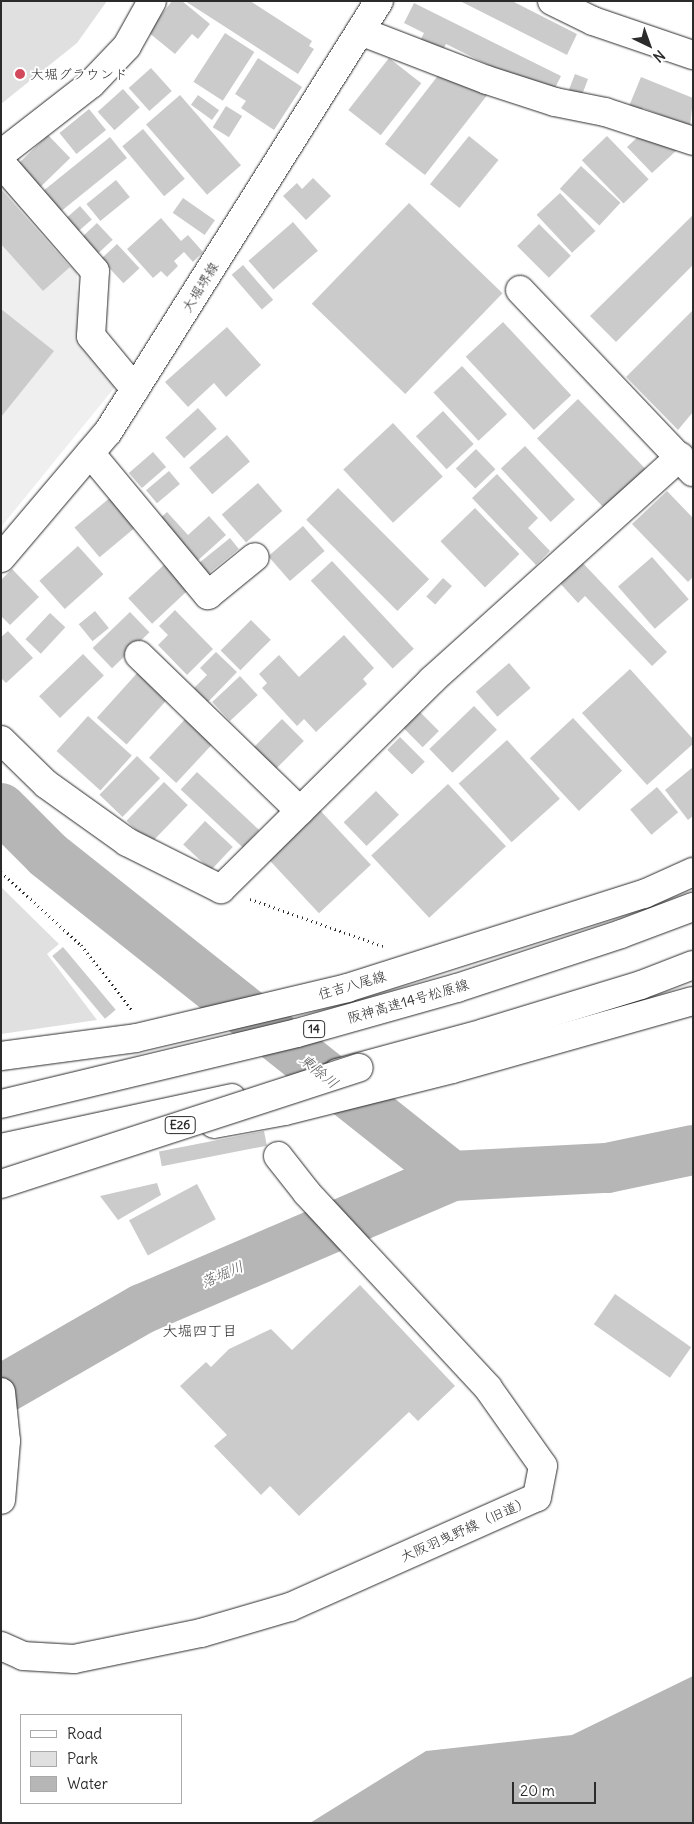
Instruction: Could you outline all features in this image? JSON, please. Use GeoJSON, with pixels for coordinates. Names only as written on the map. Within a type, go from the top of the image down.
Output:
{"type":"FeatureCollection","features":[{"type":"Feature","properties":{"kind":"main road"},"geometry":{"type":"LineString","coordinates":[[1,154],[91,84],[127,46],[152,1]]}},
{"type":"Feature","properties":{"kind":"main road","name":"大堀堺線"},"geometry":{"type":"LineString","coordinates":[[1,558],[108,432],[379,1]]}},
{"type":"Feature","properties":{"kind":"main road"},"geometry":{"type":"LineString","coordinates":[[552,1],[593,21],[693,55]]}},
{"type":"Feature","properties":{"kind":"main road"},"geometry":{"type":"LineString","coordinates":[[360,31],[487,80],[555,102],[605,112],[693,141]]}},
{"type":"Feature","properties":{"kind":"main road"},"geometry":{"type":"LineString","coordinates":[[1,163],[95,271],[91,336],[135,389]]}},
{"type":"Feature","properties":{"kind":"main road"},"geometry":{"type":"LineString","coordinates":[[1,740],[46,784],[127,842],[221,889],[432,680],[686,465],[520,290]]}},
{"type":"Feature","properties":{"kind":"main road"},"geometry":{"type":"LineString","coordinates":[[90,453],[208,596],[255,557]]}},
{"type":"Feature","properties":{"kind":"main road"},"geometry":{"type":"LineString","coordinates":[[139,655],[300,811]]}},
{"type":"Feature","properties":{"kind":"main road","name":"住吉八尾線"},"geometry":{"type":"LineString","coordinates":[[1,1056],[164,1032],[347,988],[644,894],[693,872]]}},
{"type":"Feature","properties":{"kind":"main road","name":"阪神高速14号松原線"},"geometry":{"type":"LineString","coordinates":[[1,1104],[154,1069],[297,1033],[457,988],[693,907]]}},
{"type":"Feature","properties":{"kind":"main road"},"geometry":{"type":"LineString","coordinates":[[1,1148],[120,1124],[359,1068],[622,991],[693,965]]}},
{"type":"Feature","properties":{"kind":"main road"},"geometry":{"type":"LineString","coordinates":[[1,1162],[285,1111],[452,1069],[693,1000]]}},
{"type":"Feature","properties":{"kind":"main road","name":"E26"},"geometry":{"type":"LineString","coordinates":[[1,1184],[359,1068]]}},
{"type":"Feature","properties":{"kind":"main road","name":"14"},"geometry":{"type":"LineString","coordinates":[[1,1085],[154,1069]]}},
{"type":"Feature","properties":{"kind":"main road","name":"大阪羽曳野線（旧道）"},"geometry":{"type":"LineString","coordinates":[[1,1646],[23,1656],[74,1659],[201,1633],[290,1607],[537,1497],[542,1466],[488,1388],[307,1192],[278,1156]]}},
{"type":"Feature","properties":{"kind":"main road"},"geometry":{"type":"LineString","coordinates":[[1,1392],[6,1441],[1,1500]]}},
{"type":"Feature","properties":{"kind":"path"},"geometry":{"type":"LineString","coordinates":[[1,872],[82,945],[164,1032]]}},
{"type":"Feature","properties":{"kind":"path"},"geometry":{"type":"LineString","coordinates":[[221,889],[385,946]]}},
{"type":"Feature","properties":{"kind":"shaded area"},"geometry":{"type":"Polygon","coordinates":[[[1,177],[77,273],[78,336],[115,387],[1,527],[1,177]]]}},
{"type":"Feature","properties":{"kind":"green space","name":"大堀グラウンド"},"geometry":{"type":"Polygon","coordinates":[[[1,1],[107,1],[77,43],[1,104],[1,1]]]}},
{"type":"Feature","properties":{"kind":"green space"},"geometry":{"type":"Polygon","coordinates":[[[1,887],[59,944],[47,954],[97,1020],[1,1034],[1,887]]]}},
{"type":"Feature","properties":{"kind":"water"},"geometry":{"type":"Polygon","coordinates":[[[693,1676],[693,1823],[310,1823],[426,1751],[572,1735],[693,1676]]]}},
{"type":"Feature","properties":{"kind":"building"},"geometry":{"type":"Polygon","coordinates":[[[172,1],[182,1],[210,24],[198,39],[192,34],[175,54],[148,32],[172,1]]]}},
{"type":"Feature","properties":{"kind":"building"},"geometry":{"type":"Polygon","coordinates":[[[185,1],[250,1],[312,41],[309,46],[314,49],[298,74],[185,1]]]}},
{"type":"Feature","properties":{"kind":"building"},"geometry":{"type":"Polygon","coordinates":[[[460,1],[512,1],[577,34],[567,55],[460,1]]]}},
{"type":"Feature","properties":{"kind":"building"},"geometry":{"type":"Polygon","coordinates":[[[414,3],[561,76],[551,96],[446,44],[442,52],[420,41],[424,33],[404,23],[414,3]]]}},
{"type":"Feature","properties":{"kind":"building"},"geometry":{"type":"Polygon","coordinates":[[[225,33],[254,52],[223,101],[193,82],[225,33]]]}},
{"type":"Feature","properties":{"kind":"building"},"geometry":{"type":"Polygon","coordinates":[[[258,58],[302,87],[274,130],[241,108],[246,101],[235,94],[258,58]]]}},
{"type":"Feature","properties":{"kind":"building"},"geometry":{"type":"Polygon","coordinates":[[[389,58],[421,83],[381,135],[348,110],[389,58]]]}},
{"type":"Feature","properties":{"kind":"building"},"geometry":{"type":"Polygon","coordinates":[[[151,68],[172,91],[149,111],[129,88],[151,68]]]}},
{"type":"Feature","properties":{"kind":"building"},"geometry":{"type":"Polygon","coordinates":[[[440,73],[492,89],[425,175],[385,144],[440,73]]]}},
{"type":"Feature","properties":{"kind":"building"},"geometry":{"type":"Polygon","coordinates":[[[575,74],[588,79],[579,102],[566,97],[575,74]]]}},
{"type":"Feature","properties":{"kind":"building"},"geometry":{"type":"Polygon","coordinates":[[[641,77],[693,98],[690,127],[643,108],[639,116],[627,111],[641,77]]]}},
{"type":"Feature","properties":{"kind":"building"},"geometry":{"type":"Polygon","coordinates":[[[123,89],[140,108],[114,130],[98,112],[123,89]]]}},
{"type":"Feature","properties":{"kind":"building"},"geometry":{"type":"Polygon","coordinates":[[[180,95],[241,165],[207,195],[146,125],[180,95]]]}},
{"type":"Feature","properties":{"kind":"building"},"geometry":{"type":"Polygon","coordinates":[[[198,95],[219,110],[212,120],[191,105],[198,95]]]}},
{"type":"Feature","properties":{"kind":"building"},"geometry":{"type":"Polygon","coordinates":[[[226,106],[242,116],[229,137],[213,127],[226,106]]]}},
{"type":"Feature","properties":{"kind":"building"},"geometry":{"type":"Polygon","coordinates":[[[89,109],[106,130],[76,154],[59,133],[89,109]]]}},
{"type":"Feature","properties":{"kind":"building"},"geometry":{"type":"Polygon","coordinates":[[[143,129],[185,179],[164,196],[122,146],[143,129]]]}},
{"type":"Feature","properties":{"kind":"building"},"geometry":{"type":"Polygon","coordinates":[[[642,133],[677,150],[652,173],[627,147],[642,133]]]}},
{"type":"Feature","properties":{"kind":"building"},"geometry":{"type":"Polygon","coordinates":[[[48,135],[70,158],[39,188],[17,165],[48,135]]]}},
{"type":"Feature","properties":{"kind":"building"},"geometry":{"type":"Polygon","coordinates":[[[469,136],[499,160],[460,208],[430,184],[469,136]]]}},
{"type":"Feature","properties":{"kind":"building"},"geometry":{"type":"Polygon","coordinates":[[[607,136],[649,179],[624,203],[582,160],[607,136]]]}},
{"type":"Feature","properties":{"kind":"building"},"geometry":{"type":"Polygon","coordinates":[[[110,137],[127,158],[60,212],[43,191],[110,137]]]}},
{"type":"Feature","properties":{"kind":"building"},"geometry":{"type":"Polygon","coordinates":[[[581,166],[620,203],[599,225],[560,189],[581,166]]]}},
{"type":"Feature","properties":{"kind":"building"},"geometry":{"type":"Polygon","coordinates":[[[313,178],[331,196],[306,220],[283,196],[297,183],[302,189],[313,178]]]}},
{"type":"Feature","properties":{"kind":"building"},"geometry":{"type":"Polygon","coordinates":[[[116,180],[130,197],[100,221],[86,204],[116,180]]]}},
{"type":"Feature","properties":{"kind":"building"},"geometry":{"type":"Polygon","coordinates":[[[1,189],[70,267],[43,291],[1,244],[1,189]]]}},
{"type":"Feature","properties":{"kind":"building"},"geometry":{"type":"Polygon","coordinates":[[[560,193],[595,231],[572,253],[537,215],[560,193]]]}},
{"type":"Feature","properties":{"kind":"building"},"geometry":{"type":"Polygon","coordinates":[[[183,198],[215,220],[205,235],[173,213],[183,198]]]}},
{"type":"Feature","properties":{"kind":"building"},"geometry":{"type":"Polygon","coordinates":[[[409,203],[503,293],[405,394],[312,304],[409,203]]]}},
{"type":"Feature","properties":{"kind":"building"},"geometry":{"type":"Polygon","coordinates":[[[80,206],[92,220],[75,234],[63,220],[80,206]]]}},
{"type":"Feature","properties":{"kind":"building"},"geometry":{"type":"Polygon","coordinates":[[[693,215],[693,265],[616,342],[590,316],[693,215]]]}},
{"type":"Feature","properties":{"kind":"building"},"geometry":{"type":"Polygon","coordinates":[[[161,218],[181,241],[188,235],[203,252],[193,262],[184,252],[174,261],[178,266],[167,277],[161,271],[153,278],[127,249],[161,218]]]}},
{"type":"Feature","properties":{"kind":"building"},"geometry":{"type":"Polygon","coordinates":[[[293,222],[318,251],[273,289],[248,261],[293,222]]]}},
{"type":"Feature","properties":{"kind":"building"},"geometry":{"type":"Polygon","coordinates":[[[97,223],[113,240],[96,256],[80,239],[97,223]]]}},
{"type":"Feature","properties":{"kind":"building"},"geometry":{"type":"Polygon","coordinates":[[[539,224],[571,256],[549,278],[517,246],[539,224]]]}},
{"type":"Feature","properties":{"kind":"building"},"geometry":{"type":"Polygon","coordinates":[[[117,244],[140,268],[123,283],[101,259],[117,244]]]}},
{"type":"Feature","properties":{"kind":"building"},"geometry":{"type":"Polygon","coordinates":[[[243,265],[273,300],[262,310],[232,275],[243,265]]]}},
{"type":"Feature","properties":{"kind":"building"},"geometry":{"type":"Polygon","coordinates":[[[1,309],[54,351],[1,417],[1,309]]]}},
{"type":"Feature","properties":{"kind":"building"},"geometry":{"type":"Polygon","coordinates":[[[693,310],[693,412],[678,430],[626,377],[693,310]]]}},
{"type":"Feature","properties":{"kind":"building"},"geometry":{"type":"Polygon","coordinates":[[[503,322],[571,395],[534,430],[466,357],[503,322]]]}},
{"type":"Feature","properties":{"kind":"building"},"geometry":{"type":"Polygon","coordinates":[[[227,327],[261,365],[226,397],[214,383],[188,407],[165,382],[227,327]]]}},
{"type":"Feature","properties":{"kind":"building"},"geometry":{"type":"Polygon","coordinates":[[[462,366],[507,414],[478,441],[433,393],[462,366]]]}},
{"type":"Feature","properties":{"kind":"building"},"geometry":{"type":"Polygon","coordinates":[[[578,399],[646,469],[605,509],[537,439],[578,399]]]}},
{"type":"Feature","properties":{"kind":"building"},"geometry":{"type":"Polygon","coordinates":[[[198,408],[217,429],[184,458],[165,437],[198,408]]]}},
{"type":"Feature","properties":{"kind":"building"},"geometry":{"type":"Polygon","coordinates":[[[443,411],[474,444],[447,469],[416,436],[443,411]]]}},
{"type":"Feature","properties":{"kind":"building"},"geometry":{"type":"Polygon","coordinates":[[[393,423],[443,476],[393,523],[343,469],[393,423]]]}},
{"type":"Feature","properties":{"kind":"building"},"geometry":{"type":"Polygon","coordinates":[[[227,435],[250,461],[212,494],[189,468],[227,435]]]}},
{"type":"Feature","properties":{"kind":"building"},"geometry":{"type":"Polygon","coordinates":[[[525,446],[575,499],[551,522],[501,469],[525,446]]]}},
{"type":"Feature","properties":{"kind":"building"},"geometry":{"type":"Polygon","coordinates":[[[476,449],[495,469],[475,489],[456,468],[476,449]]]}},
{"type":"Feature","properties":{"kind":"building"},"geometry":{"type":"Polygon","coordinates":[[[153,452],[166,467],[142,488],[129,473],[153,452]]]}},
{"type":"Feature","properties":{"kind":"building"},"geometry":{"type":"Polygon","coordinates":[[[169,471],[180,484],[157,503],[146,490],[169,471]]]}},
{"type":"Feature","properties":{"kind":"building"},"geometry":{"type":"Polygon","coordinates":[[[497,474],[538,518],[528,528],[550,551],[536,565],[472,498],[497,474]]]}},
{"type":"Feature","properties":{"kind":"building"},"geometry":{"type":"Polygon","coordinates":[[[258,483],[282,511],[246,542],[222,514],[258,483]]]}},
{"type":"Feature","properties":{"kind":"building"},"geometry":{"type":"Polygon","coordinates":[[[338,488],[429,579],[397,611],[306,520],[338,488]]]}},
{"type":"Feature","properties":{"kind":"building"},"geometry":{"type":"Polygon","coordinates":[[[667,491],[693,518],[693,577],[688,582],[632,524],[667,491]]]}},
{"type":"Feature","properties":{"kind":"building"},"geometry":{"type":"Polygon","coordinates":[[[112,496],[137,526],[100,557],[74,527],[112,496]]]}},
{"type":"Feature","properties":{"kind":"building"},"geometry":{"type":"Polygon","coordinates":[[[475,508],[519,554],[485,587],[440,541],[475,508]]]}},
{"type":"Feature","properties":{"kind":"building"},"geometry":{"type":"Polygon","coordinates":[[[167,512],[188,535],[209,516],[226,535],[195,563],[157,521],[167,512]]]}},
{"type":"Feature","properties":{"kind":"building"},"geometry":{"type":"Polygon","coordinates":[[[303,526],[325,551],[290,581],[268,556],[303,526]]]}},
{"type":"Feature","properties":{"kind":"building"},"geometry":{"type":"Polygon","coordinates":[[[230,538],[239,549],[205,576],[197,565],[230,538]]]}},
{"type":"Feature","properties":{"kind":"building"},"geometry":{"type":"Polygon","coordinates":[[[78,546],[103,574],[65,609],[39,581],[78,546]]]}},
{"type":"Feature","properties":{"kind":"building"},"geometry":{"type":"Polygon","coordinates":[[[652,557],[689,599],[655,629],[618,587],[652,557]]]}},
{"type":"Feature","properties":{"kind":"building"},"geometry":{"type":"Polygon","coordinates":[[[580,560],[667,652],[652,666],[585,596],[578,603],[558,581],[580,560]]]}},
{"type":"Feature","properties":{"kind":"building"},"geometry":{"type":"Polygon","coordinates":[[[332,561],[414,649],[393,669],[311,581],[332,561]]]}},
{"type":"Feature","properties":{"kind":"building"},"geometry":{"type":"Polygon","coordinates":[[[167,562],[191,588],[152,624],[128,598],[167,562]]]}},
{"type":"Feature","properties":{"kind":"building"},"geometry":{"type":"Polygon","coordinates":[[[12,569],[39,597],[10,625],[1,616],[1,580],[12,569]]]}},
{"type":"Feature","properties":{"kind":"building"},"geometry":{"type":"Polygon","coordinates":[[[443,578],[452,586],[435,605],[426,597],[443,578]]]}},
{"type":"Feature","properties":{"kind":"building"},"geometry":{"type":"Polygon","coordinates":[[[175,610],[213,649],[187,675],[158,645],[168,635],[159,626],[175,610]]]}},
{"type":"Feature","properties":{"kind":"building"},"geometry":{"type":"Polygon","coordinates":[[[95,611],[109,628],[93,641],[79,624],[95,611]]]}},
{"type":"Feature","properties":{"kind":"building"},"geometry":{"type":"Polygon","coordinates":[[[130,612],[149,632],[112,668],[93,648],[130,612]]]}},
{"type":"Feature","properties":{"kind":"building"},"geometry":{"type":"Polygon","coordinates":[[[50,613],[65,627],[41,654],[25,639],[50,613]]]}},
{"type":"Feature","properties":{"kind":"building"},"geometry":{"type":"Polygon","coordinates":[[[251,620],[271,640],[240,670],[221,650],[251,620]]]}},
{"type":"Feature","properties":{"kind":"building"},"geometry":{"type":"Polygon","coordinates":[[[8,631],[33,658],[6,683],[1,678],[1,637],[8,631]]]}},
{"type":"Feature","properties":{"kind":"building"},"geometry":{"type":"Polygon","coordinates":[[[344,635],[374,668],[363,679],[367,684],[316,732],[304,719],[297,726],[262,688],[267,683],[259,674],[279,655],[299,677],[344,635]]]}},
{"type":"Feature","properties":{"kind":"building"},"geometry":{"type":"Polygon","coordinates":[[[216,652],[237,672],[208,702],[194,688],[207,675],[200,668],[216,652]]]}},
{"type":"Feature","properties":{"kind":"building"},"geometry":{"type":"Polygon","coordinates":[[[83,654],[104,676],[60,718],[39,696],[83,654]]]}},
{"type":"Feature","properties":{"kind":"building"},"geometry":{"type":"Polygon","coordinates":[[[509,663],[531,688],[497,717],[476,692],[509,663]]]}},
{"type":"Feature","properties":{"kind":"building"},"geometry":{"type":"Polygon","coordinates":[[[630,669],[693,739],[693,744],[647,785],[582,713],[630,669]]]}},
{"type":"Feature","properties":{"kind":"building"},"geometry":{"type":"Polygon","coordinates":[[[139,671],[169,698],[127,745],[97,718],[139,671]]]}},
{"type":"Feature","properties":{"kind":"building"},"geometry":{"type":"Polygon","coordinates":[[[240,676],[258,695],[230,721],[212,702],[240,676]]]}},
{"type":"Feature","properties":{"kind":"building"},"geometry":{"type":"Polygon","coordinates":[[[474,706],[497,730],[452,773],[429,749],[474,706]]]}},
{"type":"Feature","properties":{"kind":"building"},"geometry":{"type":"Polygon","coordinates":[[[417,709],[439,731],[423,747],[401,725],[417,709]]]}},
{"type":"Feature","properties":{"kind":"building"},"geometry":{"type":"Polygon","coordinates":[[[88,716],[132,755],[100,790],[57,751],[88,716]]]}},
{"type":"Feature","properties":{"kind":"building"},"geometry":{"type":"Polygon","coordinates":[[[188,716],[215,741],[176,783],[149,758],[188,716]]]}},
{"type":"Feature","properties":{"kind":"building"},"geometry":{"type":"Polygon","coordinates":[[[573,718],[622,771],[579,811],[530,758],[573,718]]]}},
{"type":"Feature","properties":{"kind":"building"},"geometry":{"type":"Polygon","coordinates":[[[282,719],[304,741],[274,771],[252,749],[282,719]]]}},
{"type":"Feature","properties":{"kind":"building"},"geometry":{"type":"Polygon","coordinates":[[[400,737],[425,762],[412,774],[387,750],[400,737]]]}},
{"type":"Feature","properties":{"kind":"building"},"geometry":{"type":"Polygon","coordinates":[[[507,740],[560,799],[512,842],[459,783],[507,740]]]}},
{"type":"Feature","properties":{"kind":"building"},"geometry":{"type":"Polygon","coordinates":[[[137,756],[160,778],[123,817],[99,795],[137,756]]]}},
{"type":"Feature","properties":{"kind":"building"},"geometry":{"type":"Polygon","coordinates":[[[693,767],[693,816],[688,820],[665,790],[693,767]]]}},
{"type":"Feature","properties":{"kind":"building"},"geometry":{"type":"Polygon","coordinates":[[[197,772],[259,830],[243,848],[181,790],[197,772]]]}},
{"type":"Feature","properties":{"kind":"building"},"geometry":{"type":"Polygon","coordinates":[[[164,782],[188,805],[150,844],[126,821],[164,782]]]}},
{"type":"Feature","properties":{"kind":"building"},"geometry":{"type":"Polygon","coordinates":[[[448,784],[506,846],[429,918],[371,856],[448,784]]]}},
{"type":"Feature","properties":{"kind":"building"},"geometry":{"type":"Polygon","coordinates":[[[657,787],[678,812],[651,835],[630,809],[657,787]]]}},
{"type":"Feature","properties":{"kind":"building"},"geometry":{"type":"Polygon","coordinates":[[[376,791],[399,815],[367,846],[344,822],[376,791]]]}},
{"type":"Feature","properties":{"kind":"building"},"geometry":{"type":"Polygon","coordinates":[[[317,807],[371,865],[319,913],[265,855],[317,807]]]}},
{"type":"Feature","properties":{"kind":"building"},"geometry":{"type":"Polygon","coordinates":[[[205,821],[233,847],[211,870],[183,844],[205,821]]]}},
{"type":"Feature","properties":{"kind":"building"},"geometry":{"type":"Polygon","coordinates":[[[63,947],[116,1010],[105,1019],[52,956],[63,947]]]}},
{"type":"Feature","properties":{"kind":"building"},"geometry":{"type":"Polygon","coordinates":[[[264,1131],[267,1146],[162,1166],[159,1151],[264,1131]]]}},
{"type":"Feature","properties":{"kind":"building"},"geometry":{"type":"Polygon","coordinates":[[[157,1183],[161,1195],[118,1220],[100,1196],[157,1183]]]}},
{"type":"Feature","properties":{"kind":"building"},"geometry":{"type":"Polygon","coordinates":[[[197,1184],[216,1219],[148,1255],[129,1220],[197,1184]]]}},
{"type":"Feature","properties":{"kind":"building"},"geometry":{"type":"Polygon","coordinates":[[[360,1285],[455,1386],[418,1421],[409,1412],[299,1516],[270,1486],[261,1495],[214,1446],[227,1435],[180,1386],[206,1362],[211,1367],[229,1349],[271,1329],[292,1350],[360,1285]]]}},
{"type":"Feature","properties":{"kind":"building"},"geometry":{"type":"Polygon","coordinates":[[[615,1294],[691,1347],[670,1378],[594,1324],[615,1294]]]}},
{"type":"Feature","properties":{"kind":"waterway","name":"東除川"},"geometry":{"type":"LineString","coordinates":[[1,808],[48,855],[452,1176]]}},
{"type":"Feature","properties":{"kind":"waterway","name":"落堀川"},"geometry":{"type":"LineString","coordinates":[[1,1390],[142,1309],[452,1176],[607,1168],[693,1150]]}},
{"type":"Feature","properties":{"kind":"place","name":"大堀グラウンド"},"geometry":{"type":"Point","coordinates":[20,74]}},
{"type":"Feature","properties":{"kind":"district","name":"大堀四丁目"},"geometry":{"type":"Point","coordinates":[200,1331]}}]}
